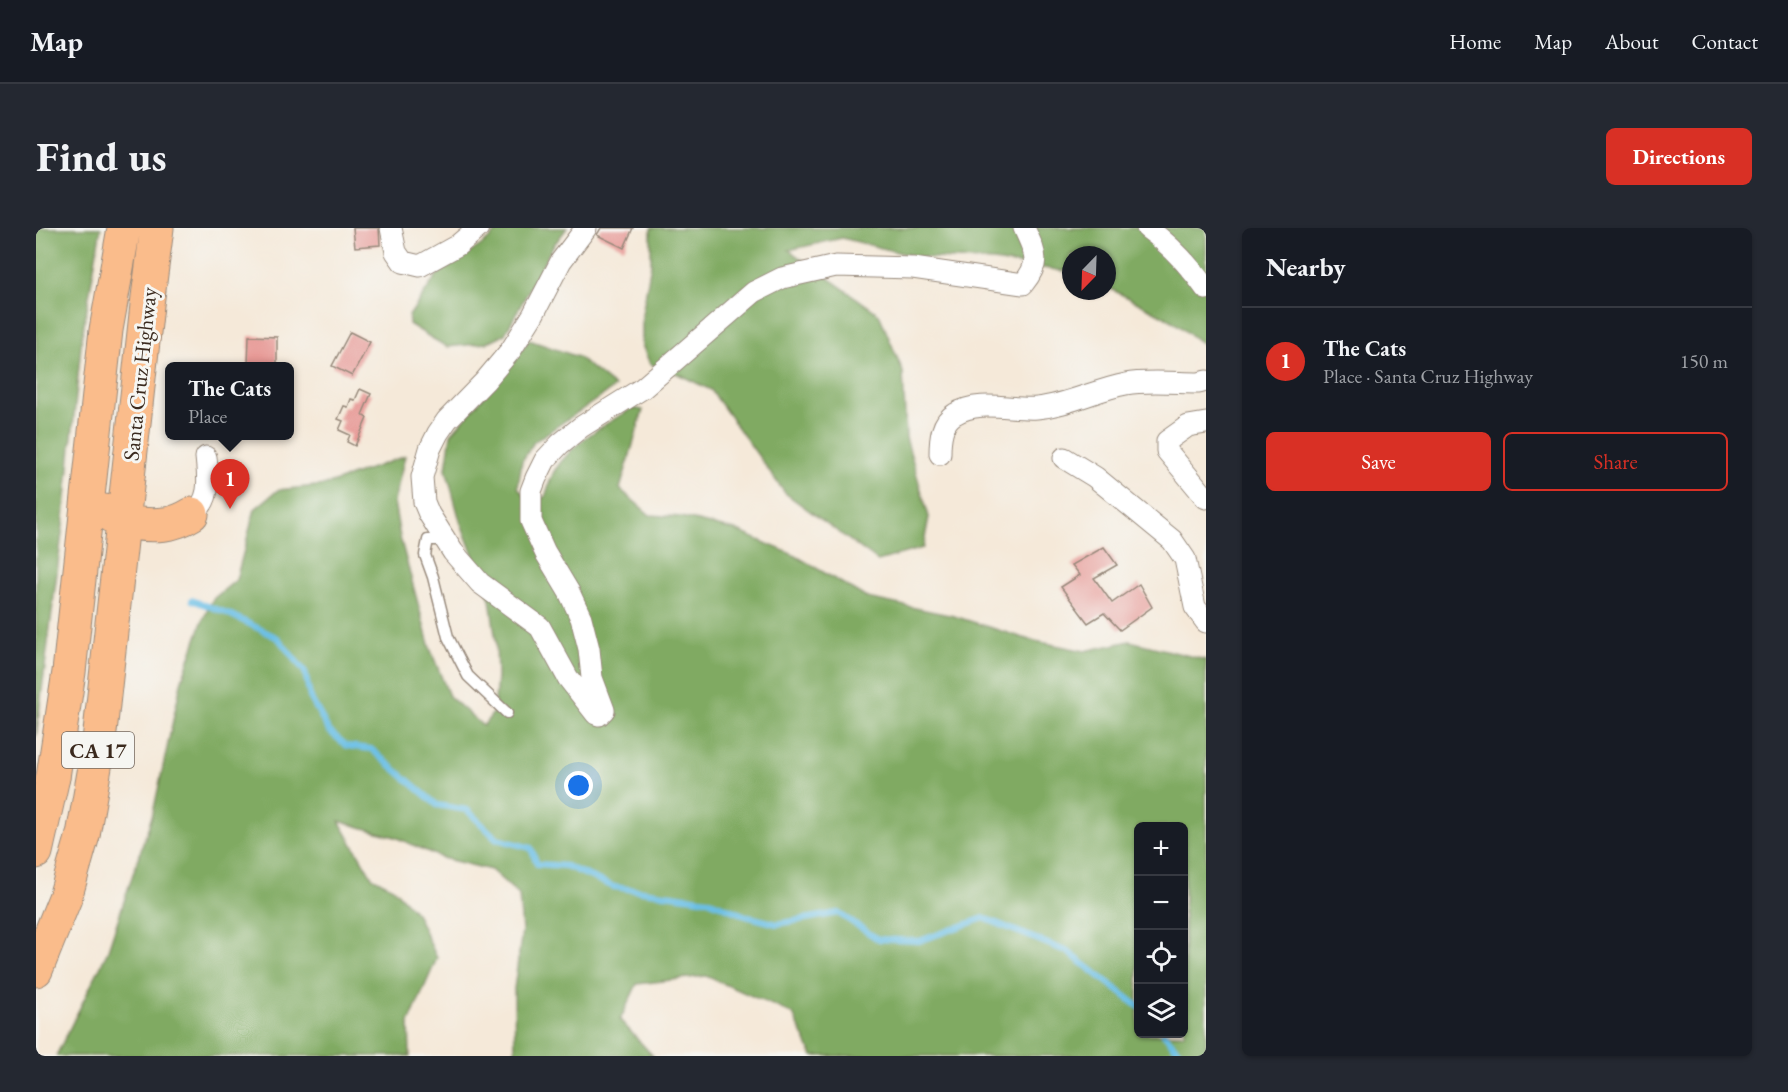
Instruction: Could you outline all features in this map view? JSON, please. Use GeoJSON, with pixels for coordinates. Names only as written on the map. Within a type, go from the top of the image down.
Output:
{"type":"FeatureCollection","features":[{"type":"Feature","properties":{"kind":"highway","name":"Santa Cruz Highway"},"geometry":{"type":"LineString","coordinates":[[92,458],[106,330],[124,228]]}},
{"type":"Feature","properties":{"kind":"highway","name":"Santa Cruz Highway"},"geometry":{"type":"LineString","coordinates":[[124,520],[158,228]]}},
{"type":"Feature","properties":{"kind":"highway"},"geometry":{"type":"LineString","coordinates":[[131,455],[139,485],[152,502],[171,511],[192,514]]}},
{"type":"Feature","properties":{"kind":"highway"},"geometry":{"type":"LineString","coordinates":[[92,458],[103,509],[115,518],[165,524],[184,519],[192,514]]}},
{"type":"Feature","properties":{"kind":"highway","name":"CA 17"},"geometry":{"type":"LineString","coordinates":[[36,852],[53,777],[69,672],[92,458]]}},
{"type":"Feature","properties":{"kind":"highway","name":"CA 17"},"geometry":{"type":"LineString","coordinates":[[36,970],[65,898],[83,835],[98,750],[124,520]]}},
{"type":"Feature","properties":{"kind":"street"},"geometry":{"type":"LineString","coordinates":[[391,228],[396,252],[403,262],[420,266],[458,245],[478,228]]}},
{"type":"Feature","properties":{"kind":"street"},"geometry":{"type":"LineString","coordinates":[[586,228],[561,261],[533,315],[511,350],[447,420],[430,449],[422,477],[424,502],[445,540],[480,583],[540,627],[568,678],[596,714],[601,714],[603,708],[592,678],[589,650],[581,618],[531,521],[531,491],[545,460],[581,427],[643,388],[754,292],[782,278],[836,266],[913,268],[1023,284],[1034,271],[1036,255],[1023,228]]}},
{"type":"Feature","properties":{"kind":"street"},"geometry":{"type":"LineString","coordinates":[[1147,228],[1160,237],[1197,276],[1206,289]]}},
{"type":"Feature","properties":{"kind":"street"},"geometry":{"type":"LineString","coordinates":[[940,454],[942,428],[954,414],[970,408],[994,406],[1034,408],[1062,405],[1127,383],[1199,383],[1206,381]]}},
{"type":"Feature","properties":{"kind":"street"},"geometry":{"type":"LineString","coordinates":[[1206,423],[1188,426],[1167,441],[1167,451],[1206,498]]}},
{"type":"Feature","properties":{"kind":"street"},"geometry":{"type":"LineString","coordinates":[[192,514],[202,505],[207,492],[206,457]]}},
{"type":"Feature","properties":{"kind":"street"},"geometry":{"type":"LineString","coordinates":[[1064,458],[1095,477],[1172,540],[1185,559],[1195,607],[1206,622]]}},
{"type":"Feature","properties":{"kind":"lane"},"geometry":{"type":"LineString","coordinates":[[445,540],[429,540],[425,555],[448,637],[468,676],[507,712]]}},
{"type":"Feature","properties":{"kind":"green space"},"geometry":{"type":"Polygon","coordinates":[[[36,228],[101,228],[82,336],[64,518],[36,737],[36,228]]]}},
{"type":"Feature","properties":{"kind":"green space"},"geometry":{"type":"Polygon","coordinates":[[[501,228],[567,228],[553,246],[505,334],[486,343],[447,347],[409,324],[409,316],[437,275],[484,243],[501,228]]]}},
{"type":"Feature","properties":{"kind":"green space"},"geometry":{"type":"Polygon","coordinates":[[[651,228],[1206,228],[1206,347],[1171,320],[1116,292],[1116,246],[1062,246],[1062,271],[993,261],[917,257],[842,238],[789,250],[879,314],[903,372],[906,438],[929,517],[923,548],[878,561],[785,493],[711,390],[674,372],[650,364],[642,345],[642,314],[651,264],[651,228]]]}},
{"type":"Feature","properties":{"kind":"green space"},"geometry":{"type":"Polygon","coordinates":[[[529,340],[578,357],[615,387],[534,442],[522,461],[518,487],[528,500],[545,497],[555,470],[580,442],[633,408],[643,410],[620,489],[650,515],[681,517],[735,530],[796,556],[867,598],[954,616],[1030,640],[1085,651],[1130,641],[1206,660],[1206,1056],[813,1056],[793,1014],[706,976],[637,984],[620,1020],[653,1056],[515,1056],[514,989],[522,931],[519,895],[491,870],[442,858],[395,837],[339,821],[372,877],[393,888],[416,913],[437,958],[409,1023],[410,1056],[56,1056],[107,953],[153,813],[181,683],[202,622],[213,599],[236,580],[255,509],[278,490],[326,485],[405,456],[394,502],[400,537],[430,648],[449,696],[483,726],[494,712],[497,677],[496,642],[490,599],[460,521],[446,469],[451,434],[495,384],[529,340]]]}},
{"type":"Feature","properties":{"kind":"building"},"geometry":{"type":"Polygon","coordinates":[[[353,228],[379,228],[380,245],[355,247],[353,228]]]}},
{"type":"Feature","properties":{"kind":"building"},"geometry":{"type":"Polygon","coordinates":[[[601,228],[633,228],[624,248],[597,235],[601,228]]]}},
{"type":"Feature","properties":{"kind":"building"},"geometry":{"type":"Polygon","coordinates":[[[350,332],[370,342],[352,376],[332,366],[350,332]]]}},
{"type":"Feature","properties":{"kind":"building"},"geometry":{"type":"Polygon","coordinates":[[[249,336],[277,337],[277,362],[248,362],[249,336]]]}},
{"type":"Feature","properties":{"kind":"building"},"geometry":{"type":"Polygon","coordinates":[[[360,389],[371,394],[362,415],[367,418],[355,446],[347,442],[350,435],[339,430],[343,421],[338,419],[344,406],[348,407],[351,399],[355,400],[360,389]]]}},
{"type":"Feature","properties":{"kind":"building"},"geometry":{"type":"Polygon","coordinates":[[[1104,547],[1117,565],[1094,578],[1112,603],[1139,584],[1152,607],[1120,630],[1104,613],[1088,623],[1061,587],[1080,575],[1072,565],[1104,547]]]}},
{"type":"Feature","properties":{"kind":"waterway"},"geometry":{"type":"LineString","coordinates":[[192,600],[227,613],[278,638],[305,672],[310,697],[329,731],[347,746],[371,749],[437,805],[467,810],[497,839],[531,848],[537,864],[566,866],[614,887],[708,900],[746,916],[777,924],[838,913],[878,939],[919,941],[984,918],[1068,952],[1134,1003]]}},
{"type":"Feature","properties":{"kind":"waterway"},"geometry":{"type":"LineString","coordinates":[[1167,1038],[1183,1056]]}},
{"type":"Feature","properties":{"kind":"place","name":"The Cats"},"geometry":{"type":"Point","coordinates":[230,509]}}]}
